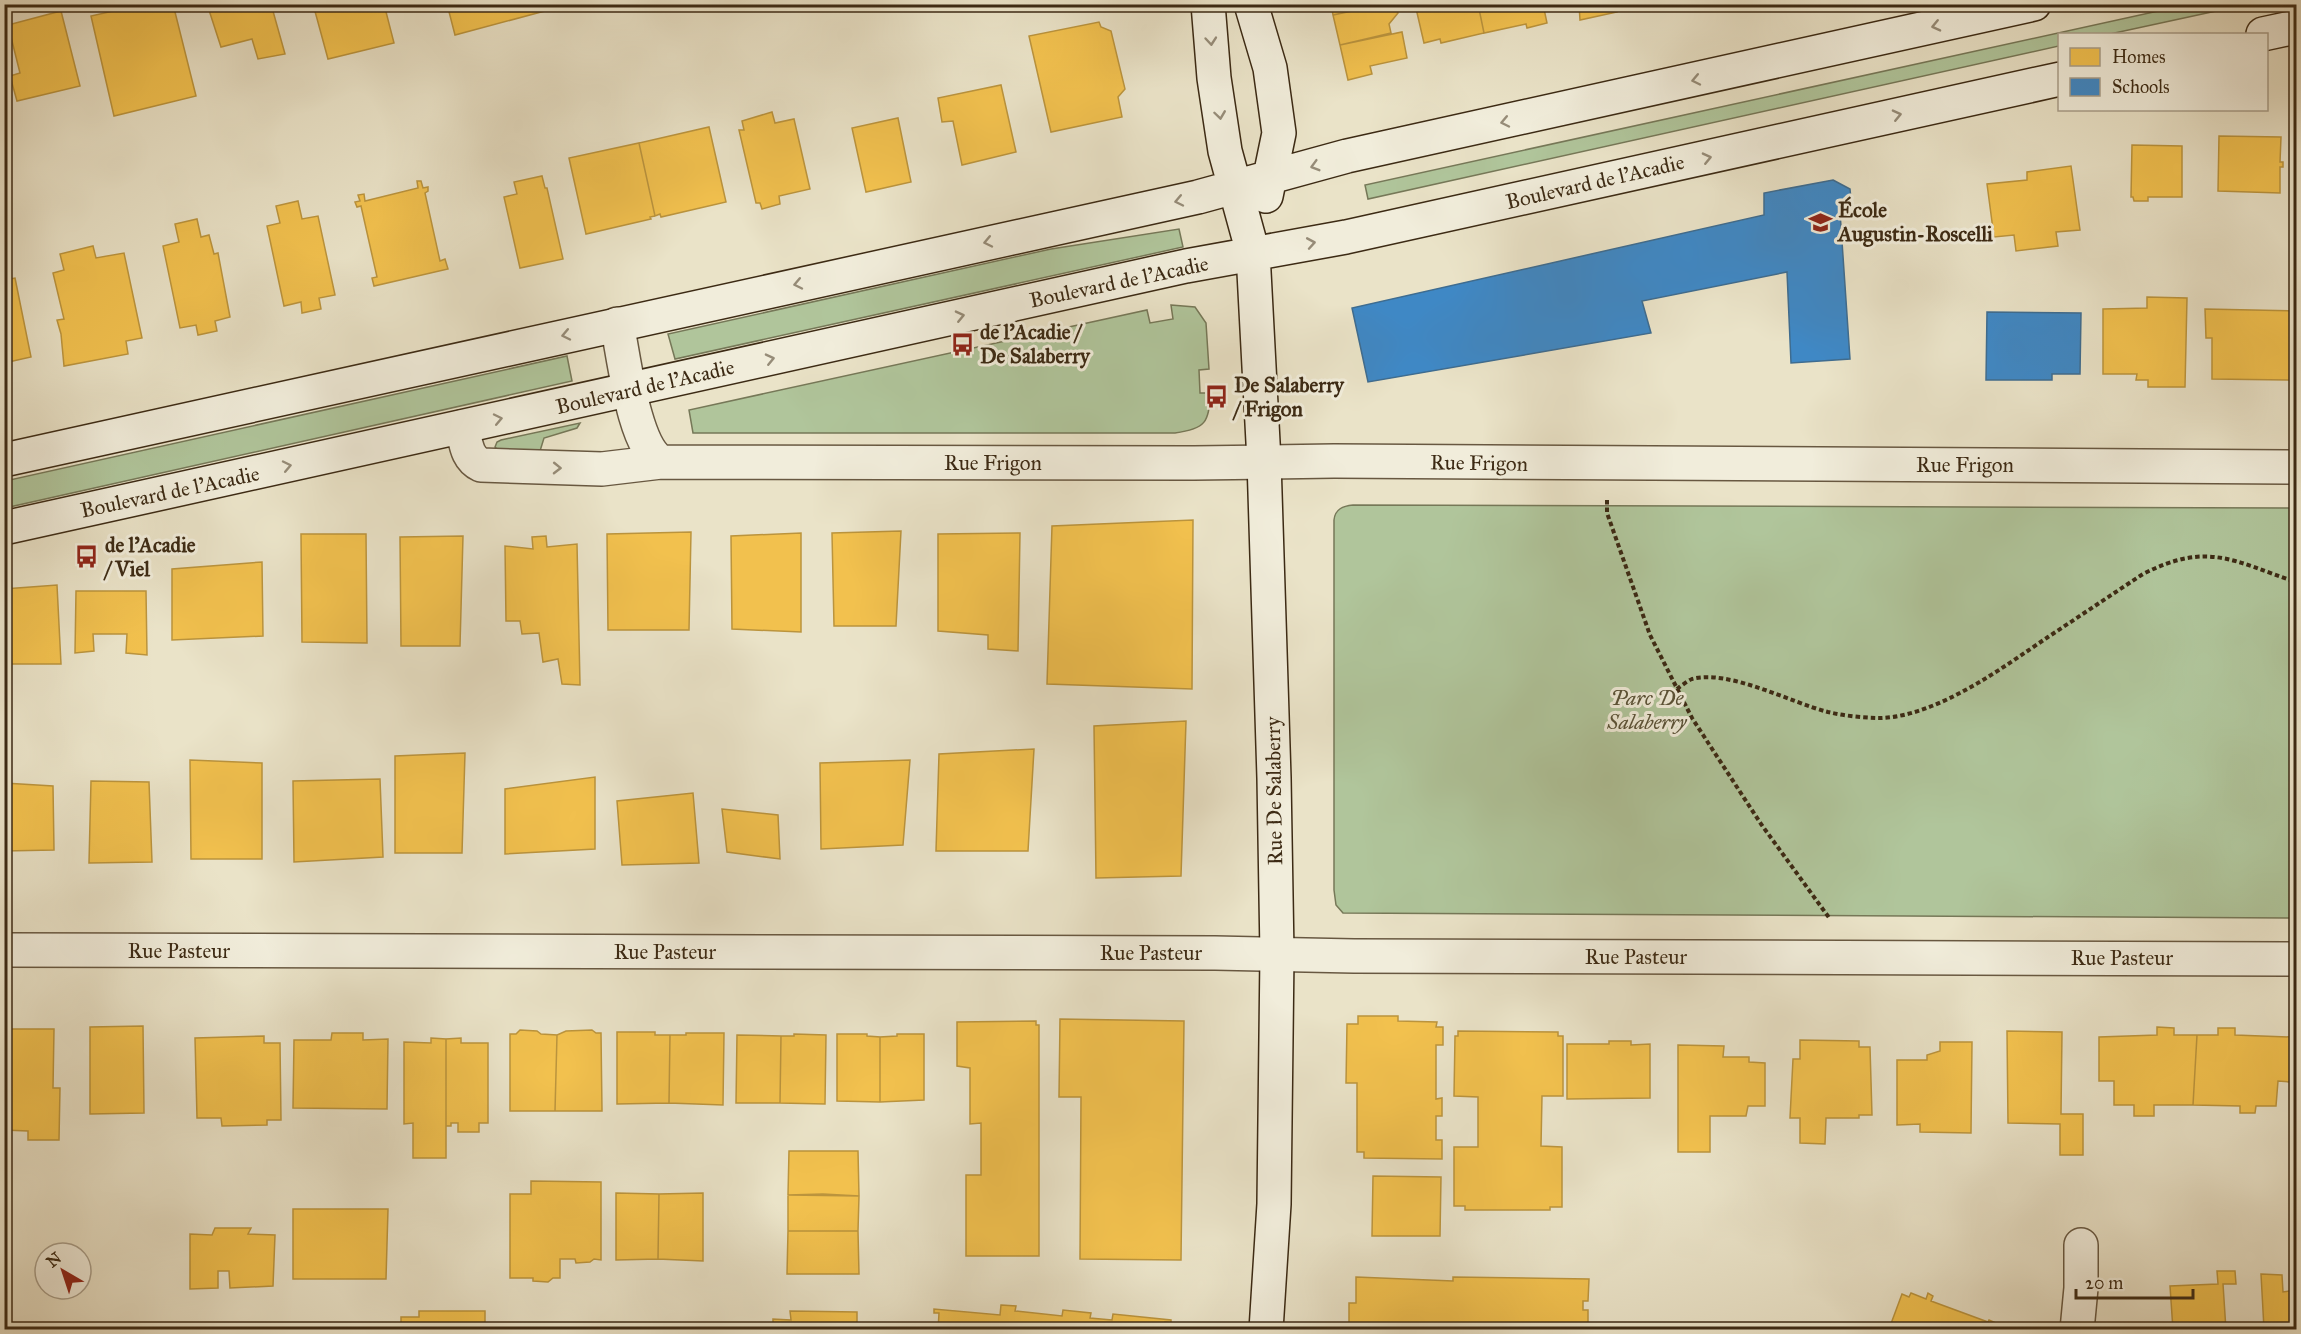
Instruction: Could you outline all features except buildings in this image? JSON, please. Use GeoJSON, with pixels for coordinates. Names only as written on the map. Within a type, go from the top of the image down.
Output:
{"type":"FeatureCollection","features":[{"type":"Feature","properties":{"kind":"main road","name":"Rue De Salaberry"},"geometry":{"type":"LineString","coordinates":[[1208,4],[1214,78],[1223,135],[1253,253],[1264,461],[1274,767],[1277,954],[1274,1204],[1266,1329]]}},
{"type":"Feature","properties":{"kind":"main road","name":"Rue De Salaberry"},"geometry":{"type":"LineString","coordinates":[[1251,4],[1270,68],[1279,134],[1253,253]]}},
{"type":"Feature","properties":{"kind":"main road"},"geometry":{"type":"LineString","coordinates":[[4,460],[1236,188],[1347,156],[2034,4]]}},
{"type":"Feature","properties":{"kind":"main road"},"geometry":{"type":"LineString","coordinates":[[2268,33],[2296,27]]}},
{"type":"Feature","properties":{"kind":"main road","name":"Boulevard de l'Acadie"},"geometry":{"type":"LineString","coordinates":[[4,528],[1186,266],[1358,234],[2058,79]]}},
{"type":"Feature","properties":{"kind":"main road"},"geometry":{"type":"LineString","coordinates":[[617,324],[643,440],[650,453],[661,462]]}},
{"type":"Feature","properties":{"kind":"main road","name":"Rue Frigon"},"geometry":{"type":"LineString","coordinates":[[462,427],[472,460],[486,467],[602,469],[661,462],[1194,463],[1264,461],[2296,468]]}},
{"type":"Feature","properties":{"kind":"main road","name":"Rue Pasteur"},"geometry":{"type":"LineString","coordinates":[[4,950],[2296,959]]}},
{"type":"Feature","properties":{"kind":"main road"},"geometry":{"type":"LineString","coordinates":[[2078,1329],[2081,1245]]}},
{"type":"Feature","properties":{"kind":"path"},"geometry":{"type":"LineString","coordinates":[[1606,500],[1607,513],[1635,597],[1650,635],[1677,689],[1702,735],[1761,824],[1830,919]]}},
{"type":"Feature","properties":{"kind":"path"},"geometry":{"type":"LineString","coordinates":[[1677,689],[1691,680],[1707,678],[1726,680],[1829,712],[1883,718],[1933,705],[1966,688],[2000,669],[2143,574],[2165,563],[2209,555],[2230,559],[2296,582]]}},
{"type":"Feature","properties":{"kind":"green space"},"geometry":{"type":"Polygon","coordinates":[[[2190,4],[2244,5],[2115,33],[2058,33],[2058,46],[1368,199],[1365,185],[2190,4]]]}},
{"type":"Feature","properties":{"kind":"green space"},"geometry":{"type":"Polygon","coordinates":[[[1179,229],[1183,247],[675,359],[668,334],[1051,249],[1179,229]]]}},
{"type":"Feature","properties":{"kind":"green space"},"geometry":{"type":"Polygon","coordinates":[[[1171,305],[1195,307],[1206,323],[1209,369],[1199,370],[1200,393],[1210,393],[1209,411],[1204,422],[1193,429],[1175,433],[693,433],[689,410],[1147,310],[1150,323],[1173,319],[1171,305]]]}},
{"type":"Feature","properties":{"kind":"green space"},"geometry":{"type":"Polygon","coordinates":[[[567,356],[572,381],[5,508],[5,481],[567,356]]]}},
{"type":"Feature","properties":{"kind":"green space"},"geometry":{"type":"Polygon","coordinates":[[[580,423],[577,428],[544,438],[540,451],[498,450],[495,447],[501,440],[580,423]]]}},
{"type":"Feature","properties":{"kind":"green space","name":"Parc De Salaberry"},"geometry":{"type":"Polygon","coordinates":[[[1353,505],[2296,508],[2296,918],[1343,913],[1336,905],[1334,890],[1334,520],[1340,509],[1353,505]]]}},
{"type":"Feature","properties":{"kind":"place","name":"École Augustin-Roscelli"},"geometry":{"type":"Point","coordinates":[1820,222]}},
{"type":"Feature","properties":{"kind":"place","name":"de l'Acadie / De Salaberry"},"geometry":{"type":"Point","coordinates":[962,344]}},
{"type":"Feature","properties":{"kind":"place","name":"De Salaberry / Frigon"},"geometry":{"type":"Point","coordinates":[1216,397]}},
{"type":"Feature","properties":{"kind":"place","name":"de l'Acadie / Viel"},"geometry":{"type":"Point","coordinates":[87,557]}}]}
